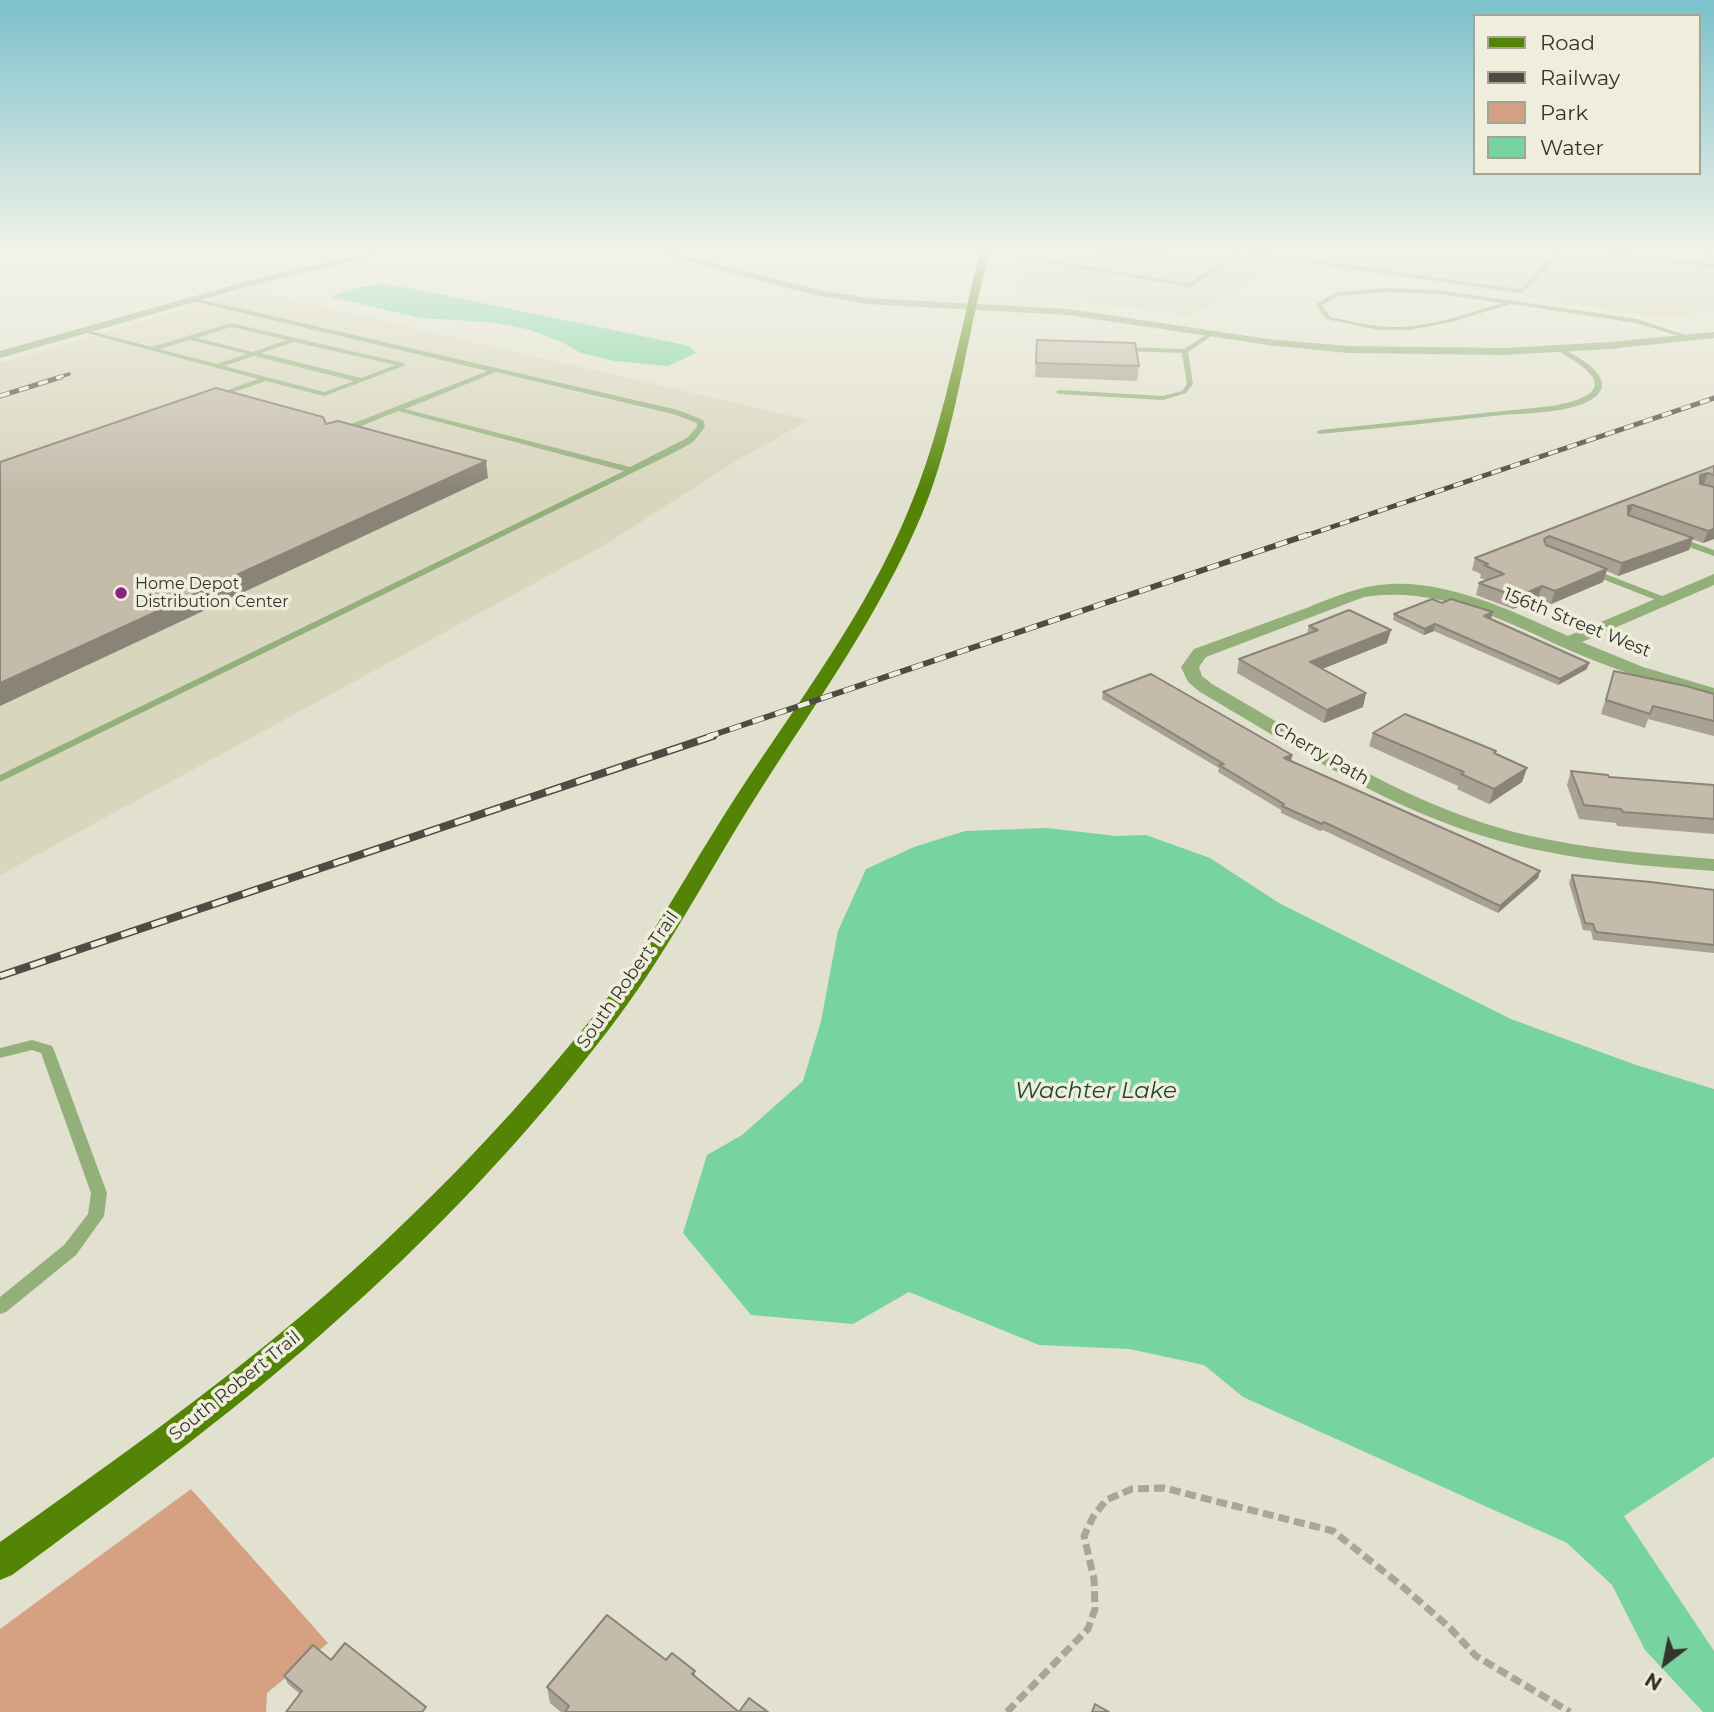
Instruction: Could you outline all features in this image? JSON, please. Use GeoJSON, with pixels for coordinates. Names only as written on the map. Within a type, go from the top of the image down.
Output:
{"type":"FeatureCollection","features":[{"type":"Feature","properties":{"kind":"main road","name":"South Robert Trail"},"geometry":{"type":"LineString","coordinates":[[0,1563],[195,1419],[317,1321],[459,1183],[542,1093],[603,1021],[652,950],[719,838],[808,702],[893,562],[929,476],[967,332]]}},
{"type":"Feature","properties":{"kind":"street"},"geometry":{"type":"LineString","coordinates":[[0,355],[79,332]]}},
{"type":"Feature","properties":{"kind":"street"},"geometry":{"type":"LineString","coordinates":[[1198,332],[1294,345],[1367,351],[1490,353],[1714,335]]}},
{"type":"Feature","properties":{"kind":"street"},"geometry":{"type":"LineString","coordinates":[[1566,643],[1714,579]]}},
{"type":"Feature","properties":{"kind":"street","name":"Cherry Path"},"geometry":{"type":"LineString","coordinates":[[1424,589],[1396,587],[1361,593],[1200,653],[1191,662],[1191,673],[1206,688],[1368,781],[1439,814],[1497,834],[1573,851],[1714,865]]}},
{"type":"Feature","properties":{"kind":"street","name":"156th Street West"},"geometry":{"type":"LineString","coordinates":[[1424,589],[1465,600],[1647,675],[1714,693]]}},
{"type":"Feature","properties":{"kind":"lane"},"geometry":{"type":"LineString","coordinates":[[86,332],[324,394],[403,365],[260,332]]}},
{"type":"Feature","properties":{"kind":"lane"},"geometry":{"type":"LineString","coordinates":[[153,349],[209,332]]}},
{"type":"Feature","properties":{"kind":"lane"},"geometry":{"type":"LineString","coordinates":[[0,779],[631,470],[690,440],[698,433],[700,422],[675,412],[332,332]]}},
{"type":"Feature","properties":{"kind":"lane"},"geometry":{"type":"LineString","coordinates":[[1672,332],[1691,338]]}},
{"type":"Feature","properties":{"kind":"lane"},"geometry":{"type":"LineString","coordinates":[[1117,349],[1185,351],[1211,334]]}},
{"type":"Feature","properties":{"kind":"lane"},"geometry":{"type":"LineString","coordinates":[[190,338],[360,380]]}},
{"type":"Feature","properties":{"kind":"lane"},"geometry":{"type":"LineString","coordinates":[[217,366],[295,340]]}},
{"type":"Feature","properties":{"kind":"lane"},"geometry":{"type":"LineString","coordinates":[[1321,432],[1552,408],[1586,402],[1599,388],[1600,379],[1593,368],[1558,349]]}},
{"type":"Feature","properties":{"kind":"lane"},"geometry":{"type":"LineString","coordinates":[[1059,392],[1163,398],[1184,393],[1190,384],[1185,351]]}},
{"type":"Feature","properties":{"kind":"lane"},"geometry":{"type":"LineString","coordinates":[[332,435],[496,370]]}},
{"type":"Feature","properties":{"kind":"lane"},"geometry":{"type":"LineString","coordinates":[[202,401],[265,379]]}},
{"type":"Feature","properties":{"kind":"lane"},"geometry":{"type":"LineString","coordinates":[[398,409],[631,470]]}},
{"type":"Feature","properties":{"kind":"lane"},"geometry":{"type":"LineString","coordinates":[[1665,536],[1714,554]]}},
{"type":"Feature","properties":{"kind":"lane"},"geometry":{"type":"LineString","coordinates":[[1581,567],[1664,600]]}},
{"type":"Feature","properties":{"kind":"lane"},"geometry":{"type":"LineString","coordinates":[[0,1053],[33,1045],[47,1050],[99,1193],[96,1216],[70,1250],[0,1307]]}},
{"type":"Feature","properties":{"kind":"path"},"geometry":{"type":"LineString","coordinates":[[1007,1712],[1088,1629],[1095,1609],[1094,1579],[1084,1536],[1093,1517],[1106,1500],[1132,1489],[1164,1488],[1334,1531],[1450,1628],[1476,1656],[1570,1712]]}},
{"type":"Feature","properties":{"kind":"shaded area"},"geometry":{"type":"Polygon","coordinates":[[[107,332],[430,332],[809,420],[729,465],[608,543],[0,875],[0,363],[107,332]]]}},
{"type":"Feature","properties":{"kind":"green space"},"geometry":{"type":"Polygon","coordinates":[[[191,1489],[328,1643],[267,1693],[266,1712],[0,1712],[0,1629],[191,1489]]]}},
{"type":"Feature","properties":{"kind":"water"},"geometry":{"type":"Polygon","coordinates":[[[535,332],[622,332],[689,346],[696,353],[668,366],[615,361],[581,353],[560,341],[535,332]]]}},
{"type":"Feature","properties":{"kind":"water","name":"Wachter Lake"},"geometry":{"type":"Polygon","coordinates":[[[1047,828],[1116,836],[1146,835],[1210,858],[1279,903],[1511,1019],[1636,1065],[1714,1089],[1714,1457],[1624,1516],[1714,1651],[1714,1712],[1703,1712],[1645,1650],[1612,1585],[1567,1543],[1243,1397],[1204,1365],[1129,1349],[1039,1345],[909,1292],[853,1324],[751,1315],[683,1233],[707,1155],[742,1135],[803,1081],[821,1021],[838,931],[866,869],[914,847],[965,831],[1047,828]]]}},
{"type":"Feature","properties":{"kind":"building"},"geometry":{"type":"Polygon","coordinates":[[[1037,340],[1135,343],[1139,366],[1036,363],[1037,340]]]}},
{"type":"Feature","properties":{"kind":"building","name":"Home Depot Distribution Center"},"geometry":{"type":"Polygon","coordinates":[[[216,388],[323,417],[326,424],[338,421],[486,461],[0,683],[0,462],[216,388]]]}},
{"type":"Feature","properties":{"kind":"building"},"geometry":{"type":"Polygon","coordinates":[[[1714,466],[1714,475],[1700,475],[1700,484],[1714,487],[1714,529],[1708,531],[1633,505],[1628,506],[1628,515],[1693,538],[1622,563],[1549,536],[1544,539],[1546,545],[1607,569],[1555,591],[1542,586],[1517,597],[1479,583],[1504,574],[1475,558],[1714,466]]]}},
{"type":"Feature","properties":{"kind":"building"},"geometry":{"type":"Polygon","coordinates":[[[1432,599],[1442,603],[1451,599],[1493,612],[1484,616],[1589,663],[1560,679],[1435,624],[1425,629],[1394,614],[1432,599]]]}},
{"type":"Feature","properties":{"kind":"building"},"geometry":{"type":"Polygon","coordinates":[[[1349,610],[1391,630],[1310,662],[1366,693],[1327,710],[1239,659],[1318,630],[1309,626],[1349,610]]]}},
{"type":"Feature","properties":{"kind":"building"},"geometry":{"type":"Polygon","coordinates":[[[1614,671],[1714,694],[1714,721],[1653,706],[1650,714],[1606,700],[1614,671]]]}},
{"type":"Feature","properties":{"kind":"building"},"geometry":{"type":"Polygon","coordinates":[[[1151,674],[1292,755],[1284,758],[1540,871],[1500,906],[1324,822],[1322,824],[1282,806],[1284,804],[1219,765],[1224,764],[1103,692],[1151,674]]]}},
{"type":"Feature","properties":{"kind":"building"},"geometry":{"type":"Polygon","coordinates":[[[1405,714],[1496,751],[1494,753],[1527,768],[1494,789],[1461,774],[1464,772],[1373,733],[1405,714]]]}},
{"type":"Feature","properties":{"kind":"building"},"geometry":{"type":"Polygon","coordinates":[[[1571,771],[1609,777],[1714,785],[1714,819],[1623,812],[1621,809],[1584,805],[1571,771]]]}},
{"type":"Feature","properties":{"kind":"building"},"geometry":{"type":"Polygon","coordinates":[[[1572,875],[1714,890],[1714,945],[1596,932],[1593,924],[1585,923],[1572,875]]]}},
{"type":"Feature","properties":{"kind":"building"},"geometry":{"type":"Polygon","coordinates":[[[607,1615],[666,1660],[672,1653],[695,1671],[692,1674],[739,1712],[565,1712],[569,1706],[547,1687],[607,1615]]]}},
{"type":"Feature","properties":{"kind":"building"},"geometry":{"type":"Polygon","coordinates":[[[345,1643],[426,1707],[422,1712],[286,1712],[302,1691],[284,1676],[313,1645],[331,1660],[345,1643]]]}},
{"type":"Feature","properties":{"kind":"building"},"geometry":{"type":"Polygon","coordinates":[[[749,1698],[768,1712],[739,1712],[749,1698]]]}},
{"type":"Feature","properties":{"kind":"building"},"geometry":{"type":"Polygon","coordinates":[[[1095,1704],[1109,1712],[1092,1712],[1095,1704]]]}},
{"type":"Feature","properties":{"kind":"railway"},"geometry":{"type":"LineString","coordinates":[[56,378],[69,374]]}},
{"type":"Feature","properties":{"kind":"railway"},"geometry":{"type":"LineString","coordinates":[[0,396],[61,377]]}},
{"type":"Feature","properties":{"kind":"railway"},"geometry":{"type":"LineString","coordinates":[[1302,537],[1714,398]]}},
{"type":"Feature","properties":{"kind":"railway"},"geometry":{"type":"LineString","coordinates":[[707,737],[1307,535]]}},
{"type":"Feature","properties":{"kind":"railway"},"geometry":{"type":"LineString","coordinates":[[0,976],[713,736]]}},
{"type":"Feature","properties":{"kind":"place","name":"Home Depot Distribution Center"},"geometry":{"type":"Point","coordinates":[121,593]}}]}
